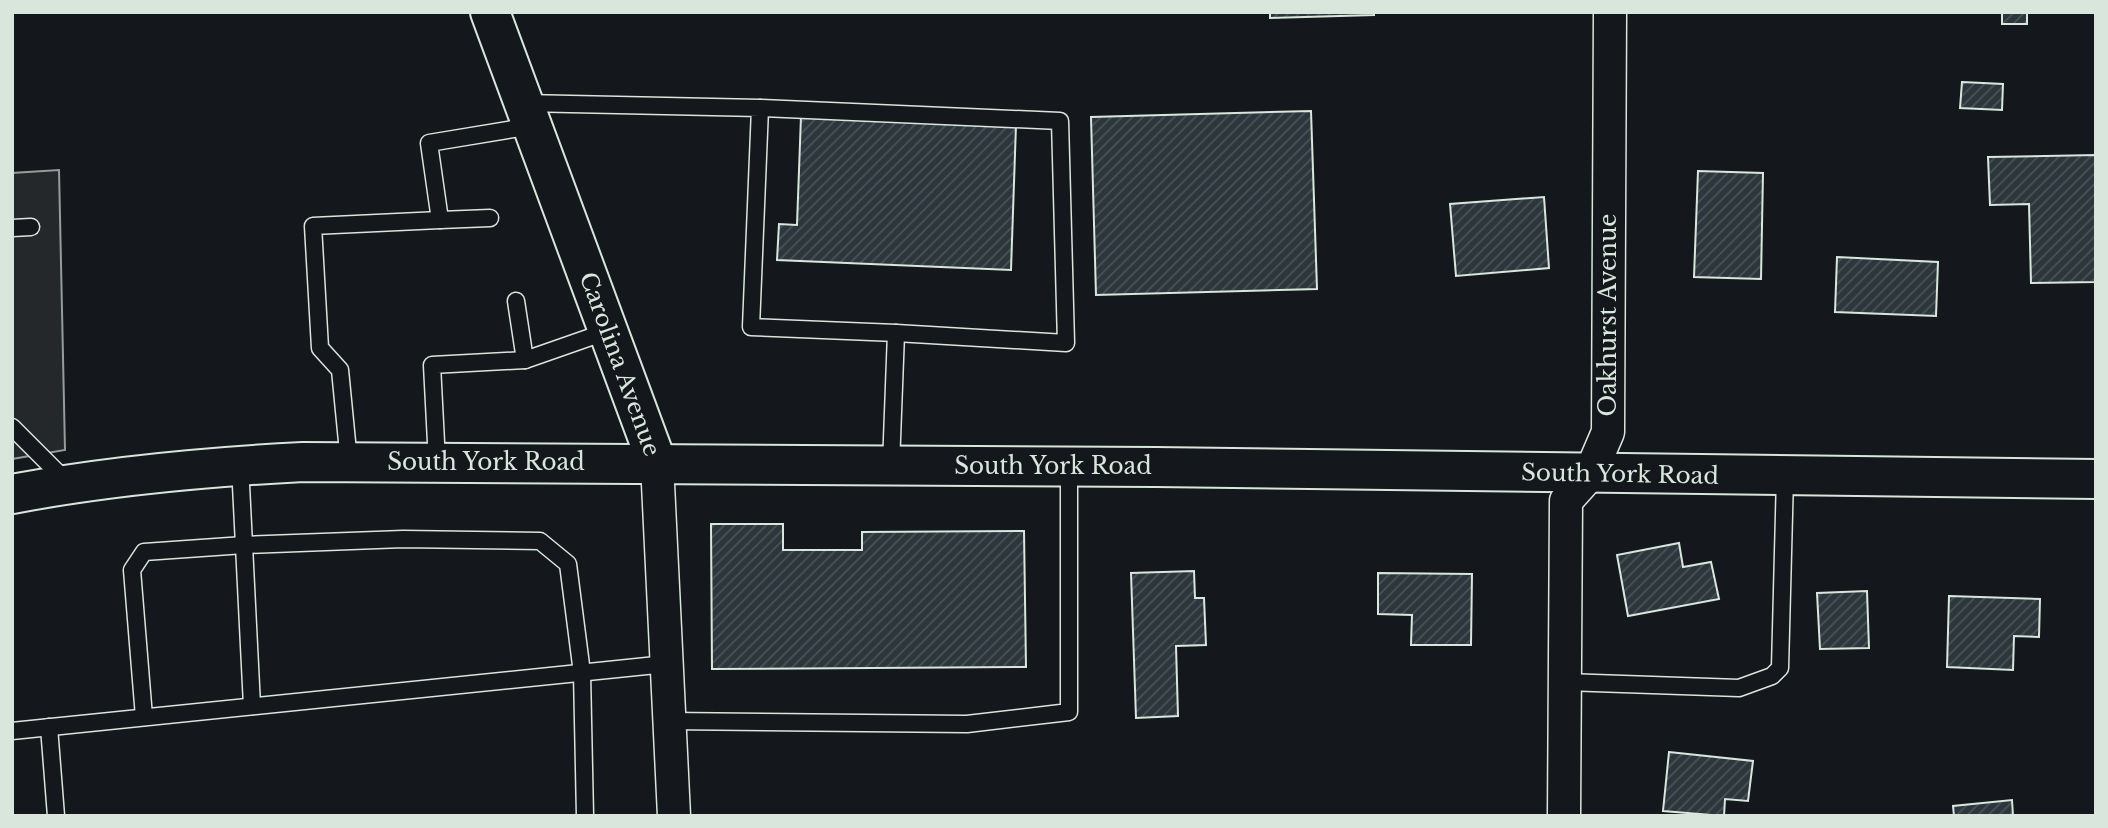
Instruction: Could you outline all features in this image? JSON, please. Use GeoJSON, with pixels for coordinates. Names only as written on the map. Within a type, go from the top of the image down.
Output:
{"type":"FeatureCollection","features":[{"type":"Feature","properties":{"kind":"main road","name":"Carolina Avenue"},"geometry":{"type":"LineString","coordinates":[[490,12],[657,463]]}},
{"type":"Feature","properties":{"kind":"main road","name":"South York Road"},"geometry":{"type":"LineString","coordinates":[[12,494],[69,484],[240,465],[349,462],[1069,466],[2096,479]]}},
{"type":"Feature","properties":{"kind":"street","name":"Oakhurst Avenue"},"geometry":{"type":"LineString","coordinates":[[1564,816],[1566,501],[1590,474],[1608,432],[1610,12]]}},
{"type":"Feature","properties":{"kind":"street","name":"Carolina Avenue"},"geometry":{"type":"LineString","coordinates":[[657,463],[674,816]]}},
{"type":"Feature","properties":{"kind":"lane"},"geometry":{"type":"LineString","coordinates":[[440,220],[429,143],[528,114],[761,108],[1060,121],[1066,343],[751,327],[761,108]]}},
{"type":"Feature","properties":{"kind":"lane"},"geometry":{"type":"LineString","coordinates":[[349,462],[340,370],[320,348],[313,226],[490,218]]}},
{"type":"Feature","properties":{"kind":"lane"},"geometry":{"type":"LineString","coordinates":[[12,228],[31,227]]}},
{"type":"Feature","properties":{"kind":"lane"},"geometry":{"type":"LineString","coordinates":[[516,301],[525,360]]}},
{"type":"Feature","properties":{"kind":"lane"},"geometry":{"type":"LineString","coordinates":[[437,462],[432,365],[525,360],[608,331]]}},
{"type":"Feature","properties":{"kind":"lane"},"geometry":{"type":"LineString","coordinates":[[891,465],[896,333]]}},
{"type":"Feature","properties":{"kind":"lane"},"geometry":{"type":"LineString","coordinates":[[12,427],[69,484]]}},
{"type":"Feature","properties":{"kind":"lane"},"geometry":{"type":"LineString","coordinates":[[240,465],[252,706]]}},
{"type":"Feature","properties":{"kind":"lane"},"geometry":{"type":"LineString","coordinates":[[669,721],[967,724],[1069,712],[1069,466]]}},
{"type":"Feature","properties":{"kind":"lane"},"geometry":{"type":"LineString","coordinates":[[1565,682],[1739,688],[1772,676],[1780,667],[1785,476]]}},
{"type":"Feature","properties":{"kind":"lane"},"geometry":{"type":"LineString","coordinates":[[144,718],[132,569],[144,552],[403,539],[540,541],[568,564],[582,673],[585,816]]}},
{"type":"Feature","properties":{"kind":"lane"},"geometry":{"type":"LineString","coordinates":[[12,731],[666,664]]}},
{"type":"Feature","properties":{"kind":"lane"},"geometry":{"type":"LineString","coordinates":[[49,727],[56,816]]}},
{"type":"Feature","properties":{"kind":"shaded area"},"geometry":{"type":"Polygon","coordinates":[[[59,170],[65,450],[12,459],[12,173],[59,170]]]}},
{"type":"Feature","properties":{"kind":"building"},"geometry":{"type":"Polygon","coordinates":[[[1270,12],[1374,12],[1374,15],[1270,18],[1270,12]]]}},
{"type":"Feature","properties":{"kind":"building"},"geometry":{"type":"Polygon","coordinates":[[[2002,12],[2027,12],[2027,24],[2002,24],[2002,12]]]}},
{"type":"Feature","properties":{"kind":"building"},"geometry":{"type":"Polygon","coordinates":[[[1962,82],[2003,84],[2002,110],[1960,108],[1962,82]]]}},
{"type":"Feature","properties":{"kind":"building"},"geometry":{"type":"Polygon","coordinates":[[[1311,111],[1317,289],[1096,295],[1091,117],[1311,111]]]}},
{"type":"Feature","properties":{"kind":"building"},"geometry":{"type":"Polygon","coordinates":[[[801,116],[1016,125],[1011,270],[777,260],[779,224],[797,225],[801,116]]]}},
{"type":"Feature","properties":{"kind":"building"},"geometry":{"type":"Polygon","coordinates":[[[2096,155],[2096,282],[2031,283],[2029,204],[1990,205],[1988,157],[2096,155]]]}},
{"type":"Feature","properties":{"kind":"building"},"geometry":{"type":"Polygon","coordinates":[[[1698,171],[1763,173],[1761,279],[1694,277],[1698,171]]]}},
{"type":"Feature","properties":{"kind":"building"},"geometry":{"type":"Polygon","coordinates":[[[1544,197],[1549,268],[1456,276],[1450,204],[1544,197]]]}},
{"type":"Feature","properties":{"kind":"building"},"geometry":{"type":"Polygon","coordinates":[[[1837,257],[1938,262],[1936,316],[1835,312],[1837,257]]]}},
{"type":"Feature","properties":{"kind":"building"},"geometry":{"type":"Polygon","coordinates":[[[711,524],[783,524],[783,550],[862,550],[862,532],[1024,531],[1026,667],[712,669],[711,524]]]}},
{"type":"Feature","properties":{"kind":"building"},"geometry":{"type":"Polygon","coordinates":[[[1679,543],[1683,567],[1711,562],[1719,599],[1628,616],[1617,555],[1679,543]]]}},
{"type":"Feature","properties":{"kind":"building"},"geometry":{"type":"Polygon","coordinates":[[[1194,571],[1195,598],[1204,598],[1206,645],[1176,646],[1178,716],[1136,718],[1131,573],[1194,571]]]}},
{"type":"Feature","properties":{"kind":"building"},"geometry":{"type":"Polygon","coordinates":[[[1378,573],[1472,574],[1471,645],[1411,645],[1412,615],[1378,614],[1378,573]]]}},
{"type":"Feature","properties":{"kind":"building"},"geometry":{"type":"Polygon","coordinates":[[[1867,591],[1869,648],[1820,649],[1817,593],[1867,591]]]}},
{"type":"Feature","properties":{"kind":"building"},"geometry":{"type":"Polygon","coordinates":[[[1949,596],[2040,599],[2039,637],[2014,636],[2013,670],[1947,667],[1949,596]]]}},
{"type":"Feature","properties":{"kind":"building"},"geometry":{"type":"Polygon","coordinates":[[[1669,752],[1753,761],[1748,801],[1725,799],[1724,816],[1663,811],[1669,752]]]}},
{"type":"Feature","properties":{"kind":"building"},"geometry":{"type":"Polygon","coordinates":[[[2012,800],[2013,816],[1954,816],[1953,806],[2012,800]]]}}]}
